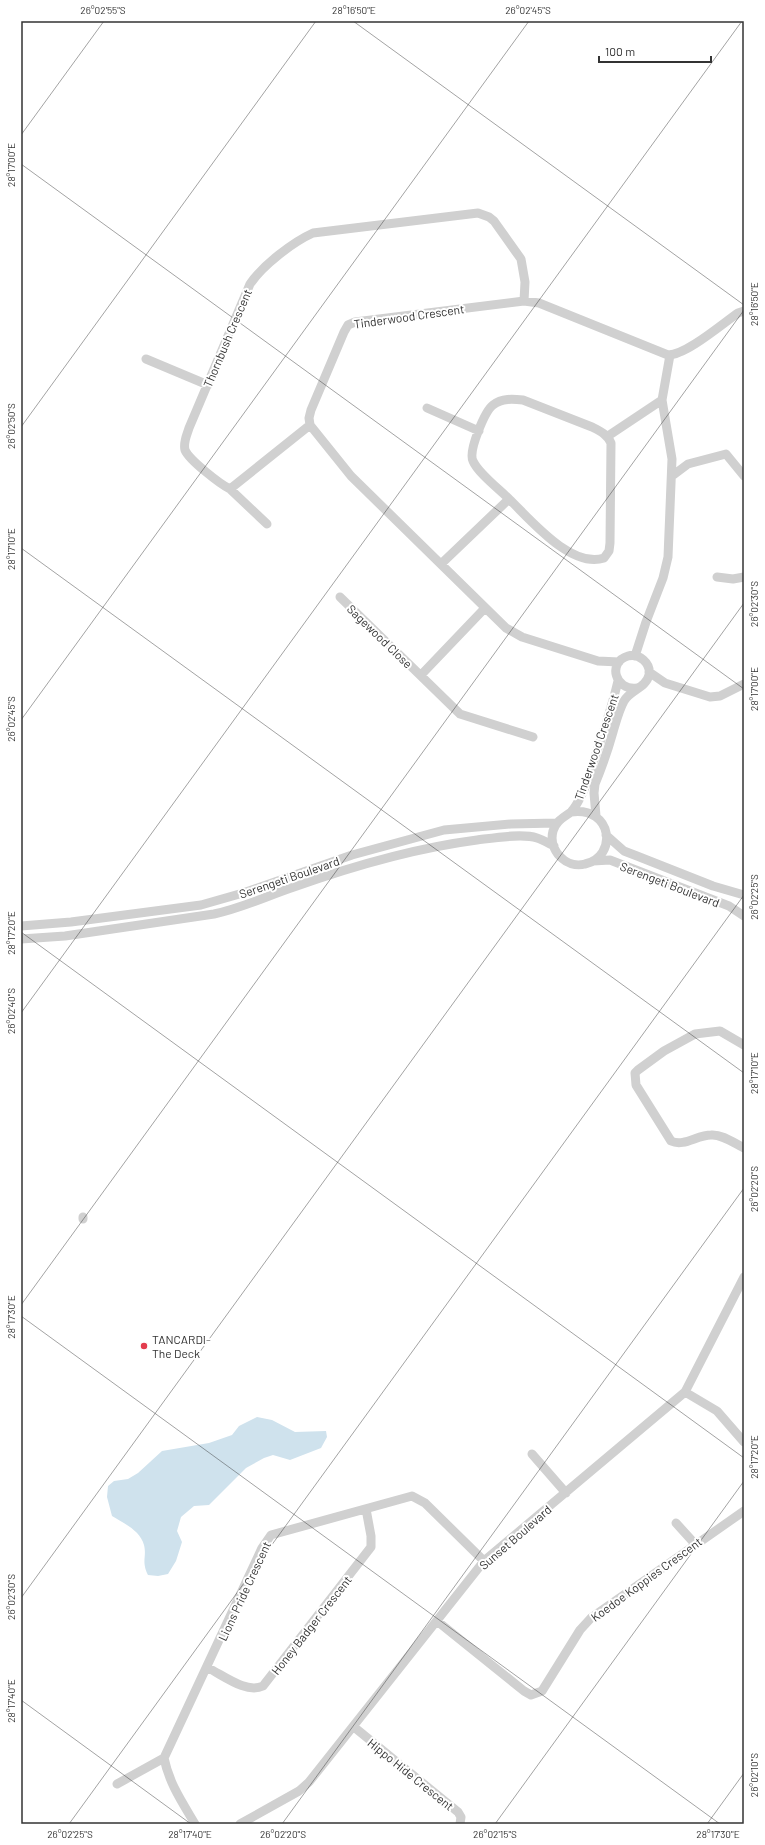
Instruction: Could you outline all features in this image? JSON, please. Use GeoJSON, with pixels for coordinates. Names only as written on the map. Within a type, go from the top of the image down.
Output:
{"type":"FeatureCollection","features":[{"type":"Feature","properties":{"kind":"street","name":"Thornbush Crescent"},"geometry":{"type":"LineString","coordinates":[[230,489],[219,483],[188,454],[185,447],[186,436],[250,284],[261,271],[298,241],[313,233],[478,213],[494,221],[521,259],[525,282],[524,301]]}},
{"type":"Feature","properties":{"kind":"street","name":"Tinderwood Crescent"},"geometry":{"type":"LineString","coordinates":[[310,425],[309,418],[314,402],[344,332],[351,323],[524,301],[539,303],[670,355]]}},
{"type":"Feature","properties":{"kind":"street"},"geometry":{"type":"LineString","coordinates":[[636,656],[646,622],[663,578],[668,557],[672,459],[662,400],[670,355],[683,351],[738,313],[744,311]]}},
{"type":"Feature","properties":{"kind":"street"},"geometry":{"type":"LineString","coordinates":[[146,359],[208,385]]}},
{"type":"Feature","properties":{"kind":"street"},"geometry":{"type":"LineString","coordinates":[[511,399],[532,403],[608,436],[611,443],[610,543],[609,552],[604,558],[590,559],[565,550],[509,499],[472,459],[471,450],[479,431],[491,406],[511,399]]}},
{"type":"Feature","properties":{"kind":"street"},"geometry":{"type":"LineString","coordinates":[[608,436],[662,400]]}},
{"type":"Feature","properties":{"kind":"street"},"geometry":{"type":"LineString","coordinates":[[427,408],[479,431]]}},
{"type":"Feature","properties":{"kind":"street"},"geometry":{"type":"LineString","coordinates":[[267,524],[230,489],[310,425],[351,476],[506,628],[515,635],[598,661],[619,662],[628,656],[636,656],[646,662],[649,672],[646,682],[639,687]]}},
{"type":"Feature","properties":{"kind":"street"},"geometry":{"type":"LineString","coordinates":[[672,476],[688,464],[726,454],[744,476]]}},
{"type":"Feature","properties":{"kind":"street"},"geometry":{"type":"LineString","coordinates":[[672,459],[688,464]]}},
{"type":"Feature","properties":{"kind":"street"},"geometry":{"type":"LineString","coordinates":[[441,564],[509,499]]}},
{"type":"Feature","properties":{"kind":"street"},"geometry":{"type":"LineString","coordinates":[[718,578],[734,580],[744,577]]}},
{"type":"Feature","properties":{"kind":"street","name":"Sagewood Close"},"geometry":{"type":"LineString","coordinates":[[340,596],[460,714],[533,738]]}},
{"type":"Feature","properties":{"kind":"street","name":"Sagewood Close"},"geometry":{"type":"LineString","coordinates":[[420,675],[485,608]]}},
{"type":"Feature","properties":{"kind":"street"},"geometry":{"type":"LineString","coordinates":[[598,661],[626,688],[665,683]]}},
{"type":"Feature","properties":{"kind":"street"},"geometry":{"type":"LineString","coordinates":[[617,678],[619,662]]}},
{"type":"Feature","properties":{"kind":"street"},"geometry":{"type":"LineString","coordinates":[[649,672],[665,683],[710,697],[720,696],[744,684]]}},
{"type":"Feature","properties":{"kind":"street","name":"Tinderwood Crescent"},"geometry":{"type":"LineString","coordinates":[[596,816],[595,788],[617,678]]}},
{"type":"Feature","properties":{"kind":"street","name":"Tinderwood Crescent"},"geometry":{"type":"LineString","coordinates":[[571,812],[584,790],[623,702],[639,687]]}},
{"type":"Feature","properties":{"kind":"street"},"geometry":{"type":"LineString","coordinates":[[580,810],[589,812],[596,816],[603,824],[606,835],[604,849],[593,861],[580,865],[568,862],[561,858],[554,846],[553,832],[556,823],[563,816],[571,812],[580,810]]}},
{"type":"Feature","properties":{"kind":"street","name":"Serengeti Boulevard"},"geometry":{"type":"LineString","coordinates":[[21,926],[71,922],[201,905],[243,893],[352,855],[444,830],[511,824],[556,823]]}},
{"type":"Feature","properties":{"kind":"street","name":"Serengeti Boulevard"},"geometry":{"type":"LineString","coordinates":[[606,835],[624,850],[637,856],[713,886],[744,895]]}},
{"type":"Feature","properties":{"kind":"street","name":"Serengeti Boulevard"},"geometry":{"type":"LineString","coordinates":[[21,939],[65,936],[214,914],[238,909],[294,887],[366,864],[441,845],[518,837],[538,838],[554,846]]}},
{"type":"Feature","properties":{"kind":"street","name":"Serengeti Boulevard"},"geometry":{"type":"LineString","coordinates":[[593,861],[610,860],[729,906],[744,916]]}},
{"type":"Feature","properties":{"kind":"street"},"geometry":{"type":"LineString","coordinates":[[744,1045],[720,1031],[695,1034],[678,1042],[643,1065],[635,1073],[636,1085],[671,1141],[679,1144],[701,1137],[717,1135],[744,1148]]}},
{"type":"Feature","properties":{"kind":"street","name":"Sunset Boulevard"},"geometry":{"type":"LineString","coordinates":[[240,1824],[305,1786],[354,1727],[484,1561],[685,1392],[744,1277]]}},
{"type":"Feature","properties":{"kind":"street"},"geometry":{"type":"LineString","coordinates":[[685,1392],[717,1411],[744,1442]]}},
{"type":"Feature","properties":{"kind":"street"},"geometry":{"type":"LineString","coordinates":[[532,1454],[566,1493]]}},
{"type":"Feature","properties":{"kind":"street","name":"Lions Pride Crescent"},"geometry":{"type":"LineString","coordinates":[[164,1758],[208,1668],[262,1548],[271,1535],[404,1497],[417,1497],[424,1502],[484,1561]]}},
{"type":"Feature","properties":{"kind":"street","name":"Honey Badger Crescent"},"geometry":{"type":"LineString","coordinates":[[208,1668],[249,1688],[257,1689],[263,1686],[371,1546],[371,1536],[366,1509]]}},
{"type":"Feature","properties":{"kind":"street","name":"Koedoe Koppies Crescent"},"geometry":{"type":"LineString","coordinates":[[437,1621],[524,1691],[532,1695],[536,1695],[546,1686],[585,1623],[695,1544],[744,1511]]}},
{"type":"Feature","properties":{"kind":"street"},"geometry":{"type":"LineString","coordinates":[[676,1523],[695,1544]]}},
{"type":"Feature","properties":{"kind":"street","name":"Hippo Hide Crescent"},"geometry":{"type":"LineString","coordinates":[[354,1727],[458,1812],[461,1817],[460,1824]]}},
{"type":"Feature","properties":{"kind":"street"},"geometry":{"type":"LineString","coordinates":[[117,1784],[164,1758],[172,1786],[195,1824]]}},
{"type":"Feature","properties":{"kind":"water"},"geometry":{"type":"Polygon","coordinates":[[[257,1417],[272,1420],[295,1432],[326,1431],[327,1437],[321,1448],[290,1460],[273,1455],[264,1458],[246,1468],[209,1505],[194,1506],[181,1517],[177,1531],[182,1542],[176,1561],[168,1574],[158,1576],[148,1575],[144,1563],[145,1549],[142,1540],[135,1531],[112,1516],[107,1497],[108,1486],[114,1481],[128,1479],[138,1473],[162,1451],[209,1443],[232,1435],[239,1426],[257,1417]]]}},
{"type":"Feature","properties":{"kind":"place","name":"TANCARDI- The Deck"},"geometry":{"type":"Point","coordinates":[144,1346]}}]}
